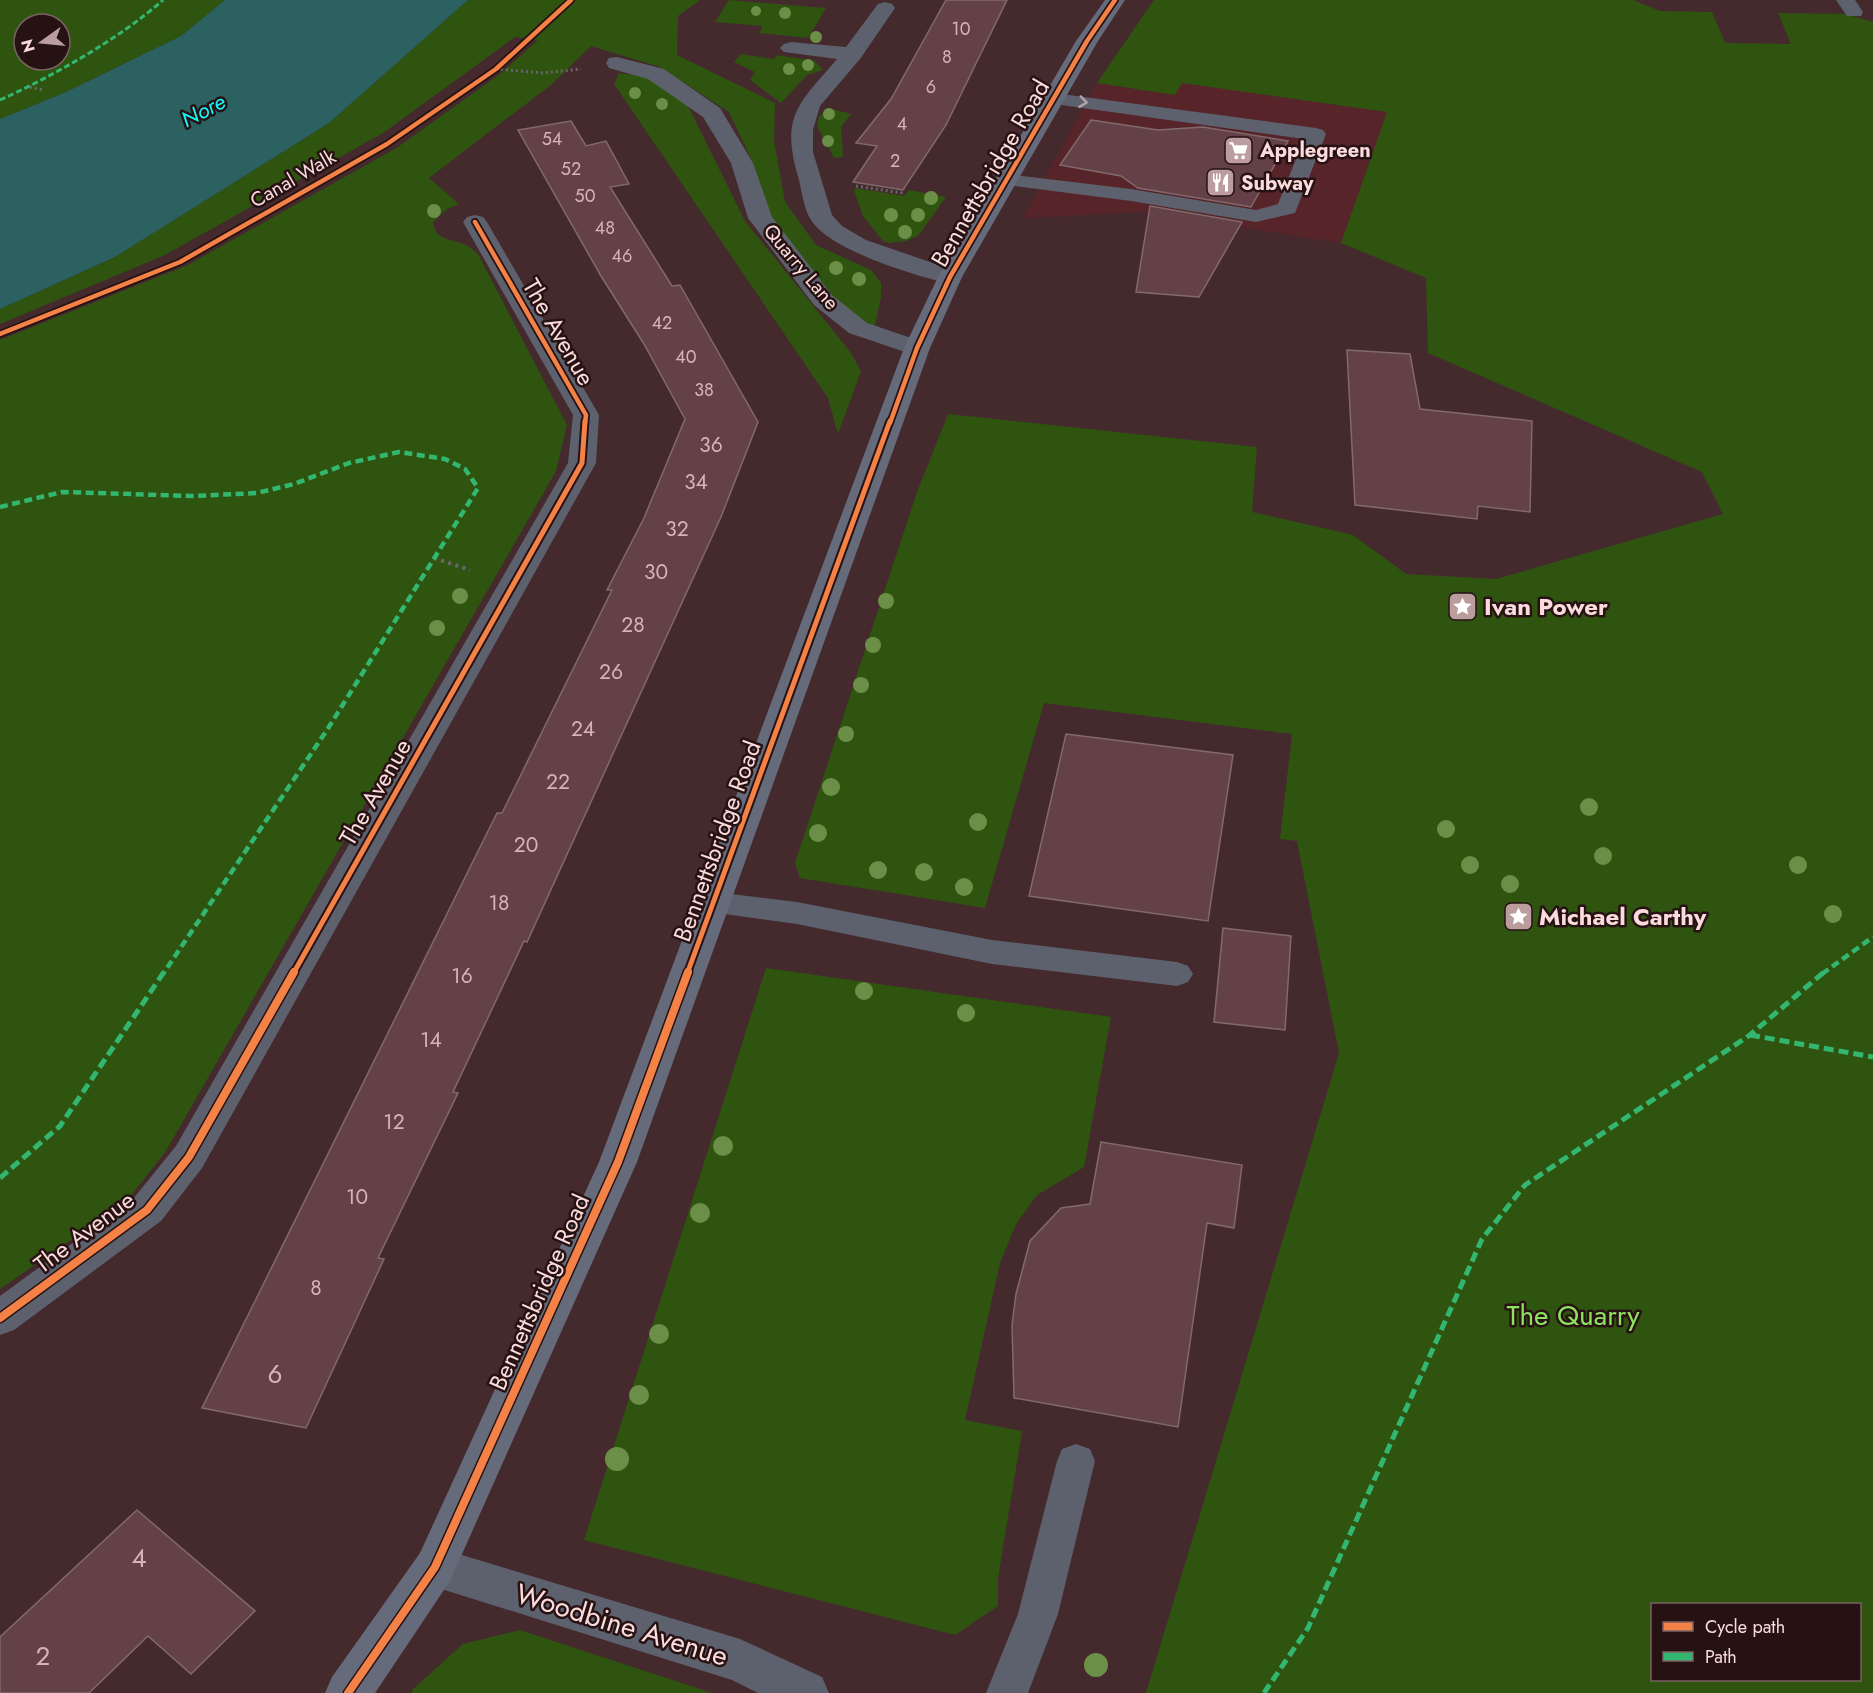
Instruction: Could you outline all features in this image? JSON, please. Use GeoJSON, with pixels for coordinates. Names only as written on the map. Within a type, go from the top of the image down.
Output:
{"type":"FeatureCollection","features":[{"type":"Feature","properties":{"kind":"main road","name":"Bennettsbridge Road"},"geometry":{"type":"LineString","coordinates":[[348,1693],[435,1568],[618,1162],[917,348],[950,277],[1087,41],[1115,0]]}},
{"type":"Feature","properties":{"kind":"street"},"geometry":{"type":"LineString","coordinates":[[885,8],[852,54],[809,105],[802,130],[802,152],[821,217],[834,231],[857,245],[950,277]]}},
{"type":"Feature","properties":{"kind":"street"},"geometry":{"type":"LineString","coordinates":[[791,48],[852,54]]}},
{"type":"Feature","properties":{"kind":"street","name":"Quarry Lane"},"geometry":{"type":"LineString","coordinates":[[617,63],[656,74],[712,113],[742,163],[760,218],[823,300],[858,328],[917,348]]}},
{"type":"Feature","properties":{"kind":"street","name":"The Avenue"},"geometry":{"type":"LineString","coordinates":[[0,1318],[147,1210],[189,1157],[582,463],[586,415],[475,222]]}},
{"type":"Feature","properties":{"kind":"street","name":"Woodbine Avenue"},"geometry":{"type":"LineString","coordinates":[[435,1568],[740,1661],[806,1693]]}},
{"type":"Feature","properties":{"kind":"lane"},"geometry":{"type":"LineString","coordinates":[[1006,180],[1052,185],[1103,182],[1137,187],[1256,216],[1287,208],[1316,134],[1180,122],[1151,111],[1107,114],[1054,99]]}},
{"type":"Feature","properties":{"kind":"lane"},"geometry":{"type":"LineString","coordinates":[[1139,128],[1151,111]]}},
{"type":"Feature","properties":{"kind":"lane"},"geometry":{"type":"LineString","coordinates":[[1052,185],[1066,166]]}},
{"type":"Feature","properties":{"kind":"lane"},"geometry":{"type":"LineString","coordinates":[[714,903],[797,912],[992,952],[1177,974]]}},
{"type":"Feature","properties":{"kind":"lane"},"geometry":{"type":"LineString","coordinates":[[1007,1693],[1038,1614],[1076,1461]]}},
{"type":"Feature","properties":{"kind":"path"},"geometry":{"type":"LineString","coordinates":[[496,69],[544,72]]}},
{"type":"Feature","properties":{"kind":"path"},"geometry":{"type":"LineString","coordinates":[[30,87],[43,90]]}},
{"type":"Feature","properties":{"kind":"path"},"geometry":{"type":"LineString","coordinates":[[851,185],[903,194]]}},
{"type":"Feature","properties":{"kind":"shaded area"},"geometry":{"type":"Polygon","coordinates":[[[1181,82],[1388,112],[1341,243],[1141,212],[1023,218],[1097,83],[1175,95],[1181,82]]]}},
{"type":"Feature","properties":{"kind":"green space"},"geometry":{"type":"Polygon","coordinates":[[[0,0],[225,0],[181,36],[66,92],[0,119],[0,0]]]}},
{"type":"Feature","properties":{"kind":"green space"},"geometry":{"type":"Polygon","coordinates":[[[468,0],[700,0],[678,16],[677,55],[775,103],[774,141],[785,202],[816,245],[871,270],[881,283],[881,297],[874,330],[830,298],[765,214],[752,161],[729,112],[660,67],[591,46],[552,84],[429,178],[459,204],[447,209],[433,222],[436,232],[443,237],[466,245],[478,254],[567,425],[556,471],[166,1151],[126,1202],[0,1289],[0,340],[188,265],[398,147],[500,74],[538,40],[515,37],[383,133],[165,255],[0,324],[0,309],[115,257],[329,123],[468,0]]]}},
{"type":"Feature","properties":{"kind":"green space"},"geometry":{"type":"Polygon","coordinates":[[[729,0],[826,8],[808,38],[759,33],[763,26],[715,22],[729,0]]]}},
{"type":"Feature","properties":{"kind":"green space","name":"The Quarry"},"geometry":{"type":"Polygon","coordinates":[[[1154,0],[1633,0],[1660,11],[1712,12],[1725,43],[1791,44],[1778,13],[1845,14],[1873,22],[1873,1693],[1146,1693],[1339,1053],[1297,841],[1280,839],[1292,734],[1044,703],[985,908],[800,878],[795,863],[917,492],[948,414],[1257,447],[1252,512],[1353,535],[1406,574],[1496,579],[1723,514],[1702,472],[1428,353],[1426,278],[1341,243],[1387,112],[1182,83],[1175,95],[1097,83],[1154,0]]]}},
{"type":"Feature","properties":{"kind":"green space"},"geometry":{"type":"Polygon","coordinates":[[[741,54],[774,59],[777,55],[815,61],[823,70],[807,75],[781,103],[750,80],[755,72],[734,62],[741,54]]]}},
{"type":"Feature","properties":{"kind":"green space"},"geometry":{"type":"Polygon","coordinates":[[[619,73],[650,77],[686,102],[745,221],[851,353],[861,371],[838,434],[828,398],[614,84],[619,73]]]}},
{"type":"Feature","properties":{"kind":"green space"},"geometry":{"type":"Polygon","coordinates":[[[827,108],[851,114],[841,127],[843,157],[834,158],[817,126],[819,117],[827,108]]]}},
{"type":"Feature","properties":{"kind":"green space"},"geometry":{"type":"Polygon","coordinates":[[[856,188],[904,196],[909,190],[946,197],[918,236],[906,241],[889,243],[883,241],[863,216],[854,191],[856,188]]]}},
{"type":"Feature","properties":{"kind":"green space"},"geometry":{"type":"Polygon","coordinates":[[[766,968],[1111,1017],[1084,1167],[1037,1195],[1016,1224],[1000,1263],[965,1420],[1022,1431],[998,1578],[998,1606],[955,1635],[584,1540],[766,968]]]}},
{"type":"Feature","properties":{"kind":"green space"},"geometry":{"type":"Polygon","coordinates":[[[520,1630],[712,1693],[412,1693],[412,1690],[463,1644],[520,1630]]]}},
{"type":"Feature","properties":{"kind":"water","name":"Nore"},"geometry":{"type":"Polygon","coordinates":[[[225,0],[468,0],[329,123],[115,257],[0,309],[0,119],[66,92],[181,36],[225,0]]]}},
{"type":"Feature","properties":{"kind":"building"},"geometry":{"type":"Polygon","coordinates":[[[946,0],[1007,0],[946,125],[903,190],[853,182],[877,146],[856,143],[891,99],[946,0]]]}},
{"type":"Feature","properties":{"kind":"building"},"geometry":{"type":"Polygon","coordinates":[[[1091,120],[1158,130],[1203,127],[1288,141],[1251,207],[1138,188],[1121,176],[1060,165],[1091,120]]]}},
{"type":"Feature","properties":{"kind":"building"},"geometry":{"type":"Polygon","coordinates":[[[571,121],[586,146],[606,141],[629,184],[610,187],[672,286],[680,285],[758,422],[721,517],[527,942],[524,941],[453,1092],[458,1093],[378,1258],[384,1259],[306,1428],[202,1408],[497,813],[502,813],[612,590],[607,590],[644,518],[685,419],[644,344],[601,276],[518,130],[571,121]]]}},
{"type":"Feature","properties":{"kind":"building"},"geometry":{"type":"Polygon","coordinates":[[[1150,206],[1242,222],[1199,297],[1136,292],[1150,206]]]}},
{"type":"Feature","properties":{"kind":"building"},"geometry":{"type":"Polygon","coordinates":[[[1347,350],[1410,354],[1420,409],[1532,421],[1530,512],[1478,506],[1477,519],[1355,505],[1347,350]]]}},
{"type":"Feature","properties":{"kind":"building"},"geometry":{"type":"Polygon","coordinates":[[[1066,734],[1233,755],[1208,921],[1029,896],[1066,734]]]}},
{"type":"Feature","properties":{"kind":"building"},"geometry":{"type":"Polygon","coordinates":[[[1223,928],[1291,936],[1285,1030],[1214,1022],[1223,928]]]}},
{"type":"Feature","properties":{"kind":"building"},"geometry":{"type":"Polygon","coordinates":[[[1101,1142],[1242,1165],[1234,1228],[1207,1223],[1178,1427],[1014,1398],[1012,1325],[1016,1294],[1030,1241],[1061,1208],[1090,1204],[1101,1142]]]}},
{"type":"Feature","properties":{"kind":"building"},"geometry":{"type":"Polygon","coordinates":[[[137,1510],[255,1611],[191,1674],[148,1636],[89,1693],[0,1693],[0,1637],[137,1510]]]}},
{"type":"Feature","properties":{"kind":"marked path"},"geometry":{"type":"LineString","coordinates":[[0,100],[83,55],[163,0]]}},
{"type":"Feature","properties":{"kind":"marked path"},"geometry":{"type":"LineString","coordinates":[[0,507],[62,492],[193,496],[257,493],[294,484],[349,463],[399,452],[445,459],[465,469],[478,488],[327,730],[60,1126],[0,1178]]}},
{"type":"Feature","properties":{"kind":"marked path"},"geometry":{"type":"LineString","coordinates":[[1264,1693],[1308,1628],[1482,1239],[1525,1185],[1750,1035],[1840,959],[1873,937]]}},
{"type":"Feature","properties":{"kind":"marked path"},"geometry":{"type":"LineString","coordinates":[[1750,1035],[1873,1057]]}},
{"type":"Feature","properties":{"kind":"cycle path","name":"Canal Walk"},"geometry":{"type":"LineString","coordinates":[[0,334],[180,262],[387,144],[496,69],[571,0]]}},
{"type":"Feature","properties":{"kind":"cycle path"},"geometry":{"type":"LineString","coordinates":[[348,1693],[435,1567],[618,1162],[917,348],[950,277],[1087,41],[1115,0]]}},
{"type":"Feature","properties":{"kind":"cycle path"},"geometry":{"type":"LineString","coordinates":[[0,1318],[147,1210],[189,1157],[582,463],[586,415],[475,222]]}},
{"type":"Feature","properties":{"kind":"place","name":"Applegreen"},"geometry":{"type":"Point","coordinates":[1239,150]}},
{"type":"Feature","properties":{"kind":"place","name":"Subway"},"geometry":{"type":"Point","coordinates":[1220,183]}},
{"type":"Feature","properties":{"kind":"place","name":"Ivan Power"},"geometry":{"type":"Point","coordinates":[1463,606]}},
{"type":"Feature","properties":{"kind":"place","name":"Michael Carthy"},"geometry":{"type":"Point","coordinates":[1518,916]}}]}
